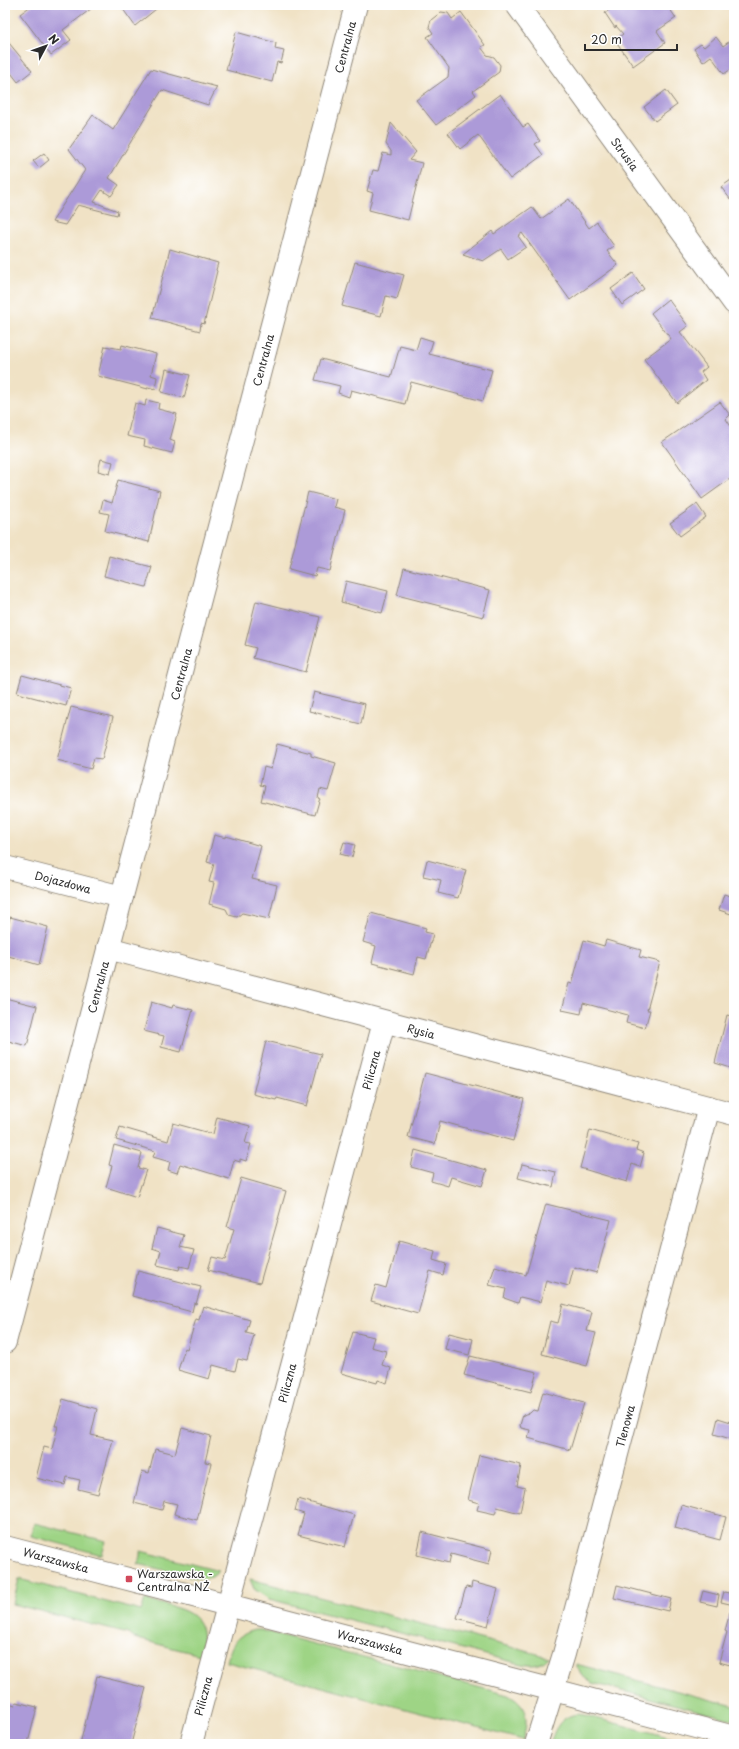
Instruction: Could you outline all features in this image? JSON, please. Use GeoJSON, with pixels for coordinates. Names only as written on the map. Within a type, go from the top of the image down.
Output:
{"type":"FeatureCollection","features":[{"type":"Feature","properties":{"kind":"street","name":"Centralna"},"geometry":{"type":"LineString","coordinates":[[5,1342],[356,5]]}},
{"type":"Feature","properties":{"kind":"street","name":"Strusia"},"geometry":{"type":"LineString","coordinates":[[517,5],[734,303]]}},
{"type":"Feature","properties":{"kind":"street","name":"Dojazdowa"},"geometry":{"type":"LineString","coordinates":[[5,867],[122,897]]}},
{"type":"Feature","properties":{"kind":"street","name":"Rysia"},"geometry":{"type":"LineString","coordinates":[[108,948],[734,1114]]}},
{"type":"Feature","properties":{"kind":"street","name":"Piliczna"},"geometry":{"type":"LineString","coordinates":[[191,1744],[384,1022]]}},
{"type":"Feature","properties":{"kind":"street","name":"Tlenowa"},"geometry":{"type":"LineString","coordinates":[[536,1744],[564,1654],[709,1107]]}},
{"type":"Feature","properties":{"kind":"street","name":"Warszawska"},"geometry":{"type":"LineString","coordinates":[[5,1547],[734,1737]]}},
{"type":"Feature","properties":{"kind":"green space"},"geometry":{"type":"Polygon","coordinates":[[[34,1523],[106,1541],[102,1555],[31,1536],[34,1523]]]}},
{"type":"Feature","properties":{"kind":"green space"},"geometry":{"type":"Polygon","coordinates":[[[141,1551],[219,1571],[212,1577],[202,1579],[138,1564],[141,1551]]]}},
{"type":"Feature","properties":{"kind":"green space"},"geometry":{"type":"Polygon","coordinates":[[[19,1579],[141,1611],[145,1600],[181,1609],[197,1620],[201,1628],[202,1640],[200,1655],[134,1638],[128,1634],[13,1604],[19,1579]]]}},
{"type":"Feature","properties":{"kind":"green space"},"geometry":{"type":"Polygon","coordinates":[[[250,1579],[549,1657],[542,1663],[534,1665],[521,1664],[269,1599],[254,1589],[250,1579]]]}},
{"type":"Feature","properties":{"kind":"green space"},"geometry":{"type":"Polygon","coordinates":[[[255,1630],[261,1630],[508,1695],[520,1704],[525,1714],[526,1726],[523,1740],[227,1662],[230,1650],[235,1641],[243,1634],[255,1630]]]}},
{"type":"Feature","properties":{"kind":"green space"},"geometry":{"type":"Polygon","coordinates":[[[576,1664],[734,1706],[734,1720],[592,1683],[581,1675],[576,1664]]]}},
{"type":"Feature","properties":{"kind":"green space"},"geometry":{"type":"Polygon","coordinates":[[[577,1714],[695,1744],[550,1744],[559,1724],[571,1715],[577,1714]]]}},
{"type":"Feature","properties":{"kind":"building"},"geometry":{"type":"Polygon","coordinates":[[[32,5],[96,5],[63,30],[71,40],[51,55],[20,14],[32,5]]]}},
{"type":"Feature","properties":{"kind":"building"},"geometry":{"type":"Polygon","coordinates":[[[120,5],[161,5],[135,26],[120,5]]]}},
{"type":"Feature","properties":{"kind":"building"},"geometry":{"type":"Polygon","coordinates":[[[616,5],[667,5],[676,18],[657,31],[665,43],[633,66],[615,40],[623,34],[616,26],[615,28],[605,13],[616,5]]]}},
{"type":"Feature","properties":{"kind":"building"},"geometry":{"type":"Polygon","coordinates":[[[441,12],[448,13],[452,19],[461,12],[485,45],[481,47],[487,55],[494,57],[500,65],[499,72],[473,91],[476,95],[436,125],[416,100],[448,77],[449,68],[427,37],[433,33],[429,27],[431,20],[441,12]]]}},
{"type":"Feature","properties":{"kind":"building"},"geometry":{"type":"Polygon","coordinates":[[[236,32],[276,43],[275,49],[284,51],[281,63],[277,62],[272,82],[226,70],[236,32]]]}},
{"type":"Feature","properties":{"kind":"building"},"geometry":{"type":"Polygon","coordinates":[[[716,37],[723,46],[734,38],[734,67],[724,74],[711,56],[703,62],[694,49],[701,44],[704,47],[716,37]]]}},
{"type":"Feature","properties":{"kind":"building"},"geometry":{"type":"Polygon","coordinates":[[[9,43],[32,71],[18,82],[5,65],[5,46],[9,43]]]}},
{"type":"Feature","properties":{"kind":"building"},"geometry":{"type":"Polygon","coordinates":[[[151,69],[217,87],[208,105],[162,90],[109,178],[119,185],[111,196],[102,190],[94,202],[118,211],[117,215],[78,205],[65,225],[52,222],[85,170],[69,149],[93,115],[113,130],[151,69]]]}},
{"type":"Feature","properties":{"kind":"building"},"geometry":{"type":"Polygon","coordinates":[[[666,90],[677,105],[655,121],[644,107],[666,90]]]}},
{"type":"Feature","properties":{"kind":"building"},"geometry":{"type":"Polygon","coordinates":[[[500,94],[523,127],[528,124],[540,141],[535,144],[543,155],[510,179],[478,135],[460,149],[448,133],[500,94]]]}},
{"type":"Feature","properties":{"kind":"building"},"geometry":{"type":"Polygon","coordinates":[[[391,123],[416,152],[409,160],[422,163],[408,220],[369,210],[373,193],[367,191],[373,170],[378,171],[383,153],[391,155],[391,151],[386,144],[391,123]]]}},
{"type":"Feature","properties":{"kind":"building"},"geometry":{"type":"Polygon","coordinates":[[[44,153],[49,160],[39,168],[33,161],[44,153]]]}},
{"type":"Feature","properties":{"kind":"building"},"geometry":{"type":"Polygon","coordinates":[[[734,178],[734,204],[721,187],[734,178]]]}},
{"type":"Feature","properties":{"kind":"building"},"geometry":{"type":"Polygon","coordinates":[[[569,199],[589,228],[597,222],[614,246],[607,251],[618,265],[570,300],[522,233],[518,236],[526,247],[508,259],[501,249],[483,261],[463,254],[492,231],[494,234],[532,207],[541,219],[569,199]]]}},
{"type":"Feature","properties":{"kind":"building"},"geometry":{"type":"Polygon","coordinates":[[[170,249],[218,263],[204,324],[201,323],[200,331],[152,318],[170,249]]]}},
{"type":"Feature","properties":{"kind":"building"},"geometry":{"type":"Polygon","coordinates":[[[355,262],[404,275],[397,299],[386,296],[381,316],[342,306],[355,262]]]}},
{"type":"Feature","properties":{"kind":"building"},"geometry":{"type":"Polygon","coordinates":[[[633,273],[644,289],[622,305],[611,289],[633,273]]]}},
{"type":"Feature","properties":{"kind":"building"},"geometry":{"type":"Polygon","coordinates":[[[668,299],[688,326],[680,332],[707,367],[701,372],[706,380],[677,403],[644,359],[671,339],[651,313],[668,299]]]}},
{"type":"Feature","properties":{"kind":"building"},"geometry":{"type":"Polygon","coordinates":[[[420,337],[433,341],[429,354],[492,370],[483,401],[411,382],[405,404],[351,390],[349,397],[338,393],[340,386],[315,380],[321,359],[391,377],[400,346],[416,350],[420,337]]]}},
{"type":"Feature","properties":{"kind":"building"},"geometry":{"type":"Polygon","coordinates":[[[122,345],[156,354],[151,375],[157,377],[155,389],[148,387],[148,389],[98,376],[105,346],[121,349],[122,345]]]}},
{"type":"Feature","properties":{"kind":"building"},"geometry":{"type":"Polygon","coordinates":[[[166,369],[190,375],[184,398],[161,392],[166,369]]]}},
{"type":"Feature","properties":{"kind":"building"},"geometry":{"type":"Polygon","coordinates":[[[146,400],[159,403],[158,409],[177,414],[170,440],[175,442],[172,453],[144,446],[145,440],[127,436],[135,403],[145,406],[146,400]]]}},
{"type":"Feature","properties":{"kind":"building"},"geometry":{"type":"Polygon","coordinates":[[[720,402],[730,415],[726,419],[734,431],[734,476],[702,499],[662,442],[720,402]]]}},
{"type":"Feature","properties":{"kind":"building"},"geometry":{"type":"Polygon","coordinates":[[[101,459],[113,462],[110,474],[98,471],[101,459]]]}},
{"type":"Feature","properties":{"kind":"building"},"geometry":{"type":"Polygon","coordinates":[[[118,480],[160,491],[149,542],[105,531],[109,514],[100,512],[103,500],[112,503],[118,480]]]}},
{"type":"Feature","properties":{"kind":"building"},"geometry":{"type":"Polygon","coordinates":[[[308,492],[336,499],[334,507],[345,510],[330,571],[317,568],[315,576],[289,569],[308,492]]]}},
{"type":"Feature","properties":{"kind":"building"},"geometry":{"type":"Polygon","coordinates":[[[697,504],[706,517],[680,536],[670,523],[697,504]]]}},
{"type":"Feature","properties":{"kind":"building"},"geometry":{"type":"Polygon","coordinates":[[[109,556],[152,567],[146,587],[104,576],[109,556]]]}},
{"type":"Feature","properties":{"kind":"building"},"geometry":{"type":"Polygon","coordinates":[[[404,568],[490,590],[483,617],[397,595],[404,568]]]}},
{"type":"Feature","properties":{"kind":"building"},"geometry":{"type":"Polygon","coordinates":[[[346,581],[388,591],[382,613],[341,602],[346,581]]]}},
{"type":"Feature","properties":{"kind":"building"},"geometry":{"type":"Polygon","coordinates":[[[256,601],[320,617],[306,672],[253,658],[256,648],[245,645],[256,601]]]}},
{"type":"Feature","properties":{"kind":"building"},"geometry":{"type":"Polygon","coordinates":[[[22,675],[71,688],[66,706],[17,693],[22,675]]]}},
{"type":"Feature","properties":{"kind":"building"},"geometry":{"type":"Polygon","coordinates":[[[314,692],[365,704],[361,724],[309,711],[314,692]]]}},
{"type":"Feature","properties":{"kind":"building"},"geometry":{"type":"Polygon","coordinates":[[[71,707],[113,717],[102,759],[94,758],[91,769],[57,760],[71,707]]]}},
{"type":"Feature","properties":{"kind":"building"},"geometry":{"type":"Polygon","coordinates":[[[277,744],[311,753],[311,756],[336,763],[328,791],[320,789],[318,798],[320,799],[315,815],[261,801],[265,786],[260,785],[264,767],[271,769],[277,744]]]}},
{"type":"Feature","properties":{"kind":"building"},"geometry":{"type":"Polygon","coordinates":[[[214,835],[226,838],[226,836],[261,846],[252,879],[277,885],[269,919],[242,913],[237,917],[229,915],[226,909],[209,904],[214,883],[209,882],[214,864],[207,862],[214,835]]]}},
{"type":"Feature","properties":{"kind":"building"},"geometry":{"type":"Polygon","coordinates":[[[344,842],[355,845],[352,857],[340,854],[344,842]]]}},
{"type":"Feature","properties":{"kind":"building"},"geometry":{"type":"Polygon","coordinates":[[[427,860],[466,870],[458,898],[438,893],[441,880],[423,876],[427,860]]]}},
{"type":"Feature","properties":{"kind":"building"},"geometry":{"type":"Polygon","coordinates":[[[724,894],[734,897],[734,915],[719,910],[724,894]]]}},
{"type":"Feature","properties":{"kind":"building"},"geometry":{"type":"Polygon","coordinates":[[[371,913],[426,928],[425,932],[433,934],[426,959],[418,957],[414,974],[372,963],[376,946],[363,942],[371,913]]]}},
{"type":"Feature","properties":{"kind":"building"},"geometry":{"type":"Polygon","coordinates":[[[10,917],[48,927],[39,965],[5,955],[5,931],[10,917]]]}},
{"type":"Feature","properties":{"kind":"building"},"geometry":{"type":"Polygon","coordinates":[[[584,940],[604,946],[606,940],[641,950],[639,957],[660,962],[647,1010],[650,1010],[645,1028],[626,1023],[628,1015],[583,1003],[581,1014],[562,1010],[569,983],[572,984],[584,940]]]}},
{"type":"Feature","properties":{"kind":"building"},"geometry":{"type":"Polygon","coordinates":[[[5,998],[37,1006],[27,1046],[5,1040],[5,998]]]}},
{"type":"Feature","properties":{"kind":"building"},"geometry":{"type":"Polygon","coordinates":[[[151,1002],[172,1008],[173,1005],[193,1010],[181,1052],[161,1047],[164,1036],[144,1031],[151,1002]]]}},
{"type":"Feature","properties":{"kind":"building"},"geometry":{"type":"Polygon","coordinates":[[[727,1015],[734,1017],[734,1069],[715,1063],[727,1015]]]}},
{"type":"Feature","properties":{"kind":"building"},"geometry":{"type":"Polygon","coordinates":[[[266,1041],[321,1054],[307,1106],[277,1098],[276,1100],[253,1094],[266,1041]]]}},
{"type":"Feature","properties":{"kind":"building"},"geometry":{"type":"Polygon","coordinates":[[[425,1073],[524,1099],[513,1141],[440,1121],[435,1144],[408,1137],[425,1073]]]}},
{"type":"Feature","properties":{"kind":"building"},"geometry":{"type":"Polygon","coordinates":[[[217,1117],[250,1126],[245,1143],[251,1144],[246,1161],[240,1159],[240,1162],[234,1160],[229,1179],[180,1164],[177,1173],[168,1170],[170,1162],[153,1157],[155,1151],[116,1140],[120,1127],[168,1141],[173,1123],[213,1134],[217,1117]]]}},
{"type":"Feature","properties":{"kind":"building"},"geometry":{"type":"Polygon","coordinates":[[[590,1130],[638,1144],[636,1150],[644,1153],[640,1167],[632,1164],[627,1182],[580,1168],[590,1130]]]}},
{"type":"Feature","properties":{"kind":"building"},"geometry":{"type":"Polygon","coordinates":[[[114,1145],[142,1153],[138,1168],[146,1170],[137,1197],[106,1187],[112,1166],[109,1165],[114,1145]]]}},
{"type":"Feature","properties":{"kind":"building"},"geometry":{"type":"Polygon","coordinates":[[[415,1150],[487,1170],[482,1186],[451,1177],[448,1186],[431,1181],[433,1173],[411,1167],[415,1150]]]}},
{"type":"Feature","properties":{"kind":"building"},"geometry":{"type":"Polygon","coordinates":[[[522,1164],[556,1172],[553,1187],[518,1178],[522,1164]]]}},
{"type":"Feature","properties":{"kind":"building"},"geometry":{"type":"Polygon","coordinates":[[[241,1178],[286,1191],[260,1283],[208,1270],[212,1257],[225,1260],[234,1229],[227,1227],[241,1178]]]}},
{"type":"Feature","properties":{"kind":"building"},"geometry":{"type":"Polygon","coordinates":[[[546,1204],[611,1220],[597,1273],[574,1267],[569,1286],[546,1280],[541,1302],[520,1297],[518,1303],[504,1298],[506,1289],[489,1285],[495,1266],[526,1275],[546,1204]]]}},
{"type":"Feature","properties":{"kind":"building"},"geometry":{"type":"Polygon","coordinates":[[[157,1228],[184,1235],[180,1247],[194,1250],[189,1268],[180,1266],[179,1270],[157,1265],[161,1251],[152,1248],[157,1228]]]}},
{"type":"Feature","properties":{"kind":"building"},"geometry":{"type":"Polygon","coordinates":[[[399,1241],[435,1251],[433,1260],[446,1264],[443,1275],[430,1271],[418,1314],[371,1301],[376,1285],[386,1288],[399,1241]]]}},
{"type":"Feature","properties":{"kind":"building"},"geometry":{"type":"Polygon","coordinates":[[[138,1271],[201,1287],[192,1312],[132,1296],[138,1271]]]}},
{"type":"Feature","properties":{"kind":"building"},"geometry":{"type":"Polygon","coordinates":[[[563,1304],[592,1312],[587,1331],[596,1333],[587,1366],[542,1354],[550,1321],[558,1323],[563,1304]]]}},
{"type":"Feature","properties":{"kind":"building"},"geometry":{"type":"Polygon","coordinates":[[[203,1306],[250,1320],[246,1333],[254,1335],[247,1361],[238,1359],[235,1371],[213,1365],[209,1379],[178,1370],[185,1348],[187,1349],[196,1319],[199,1320],[203,1306]]]}},
{"type":"Feature","properties":{"kind":"building"},"geometry":{"type":"Polygon","coordinates":[[[353,1332],[374,1337],[371,1347],[386,1351],[382,1365],[391,1368],[387,1383],[378,1380],[377,1383],[341,1373],[353,1332]]]}},
{"type":"Feature","properties":{"kind":"building"},"geometry":{"type":"Polygon","coordinates":[[[449,1333],[473,1339],[469,1355],[445,1349],[449,1333]]]}},
{"type":"Feature","properties":{"kind":"building"},"geometry":{"type":"Polygon","coordinates":[[[470,1356],[537,1372],[531,1392],[464,1375],[470,1356]]]}},
{"type":"Feature","properties":{"kind":"building"},"geometry":{"type":"Polygon","coordinates":[[[543,1392],[584,1403],[570,1450],[528,1438],[530,1430],[521,1428],[520,1425],[523,1415],[530,1413],[533,1410],[538,1411],[543,1392]]]}},
{"type":"Feature","properties":{"kind":"building"},"geometry":{"type":"Polygon","coordinates":[[[63,1399],[97,1409],[91,1435],[113,1440],[98,1494],[78,1489],[80,1480],[67,1477],[65,1485],[36,1478],[44,1447],[52,1449],[58,1426],[55,1426],[63,1399]]]}},
{"type":"Feature","properties":{"kind":"building"},"geometry":{"type":"Polygon","coordinates":[[[718,1418],[734,1423],[734,1440],[714,1434],[718,1418]]]}},
{"type":"Feature","properties":{"kind":"building"},"geometry":{"type":"Polygon","coordinates":[[[182,1428],[211,1436],[205,1462],[211,1463],[197,1520],[174,1514],[177,1504],[164,1501],[162,1510],[134,1503],[142,1471],[149,1473],[155,1449],[175,1454],[182,1428]]]}},
{"type":"Feature","properties":{"kind":"building"},"geometry":{"type":"Polygon","coordinates":[[[479,1455],[521,1465],[517,1486],[525,1488],[520,1513],[497,1507],[495,1514],[477,1510],[479,1503],[468,1500],[479,1455]]]}},
{"type":"Feature","properties":{"kind":"building"},"geometry":{"type":"Polygon","coordinates":[[[298,1499],[354,1515],[345,1547],[298,1535],[304,1514],[295,1511],[298,1499]]]}},
{"type":"Feature","properties":{"kind":"building"},"geometry":{"type":"Polygon","coordinates":[[[681,1505],[726,1517],[720,1540],[675,1528],[681,1505]]]}},
{"type":"Feature","properties":{"kind":"building"},"geometry":{"type":"Polygon","coordinates":[[[422,1532],[492,1550],[489,1564],[451,1554],[449,1563],[417,1555],[422,1532]]]}},
{"type":"Feature","properties":{"kind":"building"},"geometry":{"type":"Polygon","coordinates":[[[472,1582],[498,1589],[488,1626],[457,1618],[466,1587],[471,1588],[472,1582]]]}},
{"type":"Feature","properties":{"kind":"building"},"geometry":{"type":"Polygon","coordinates":[[[617,1585],[671,1599],[668,1611],[614,1598],[617,1585]]]}},
{"type":"Feature","properties":{"kind":"building"},"geometry":{"type":"Polygon","coordinates":[[[703,1591],[719,1595],[717,1606],[700,1602],[703,1591]]]}},
{"type":"Feature","properties":{"kind":"building"},"geometry":{"type":"Polygon","coordinates":[[[724,1592],[734,1594],[734,1605],[721,1602],[724,1592]]]}},
{"type":"Feature","properties":{"kind":"building"},"geometry":{"type":"Polygon","coordinates":[[[730,1612],[734,1613],[734,1666],[719,1662],[727,1632],[725,1631],[730,1612]]]}},
{"type":"Feature","properties":{"kind":"building"},"geometry":{"type":"Polygon","coordinates":[[[97,1676],[146,1688],[131,1744],[80,1744],[97,1676]]]}},
{"type":"Feature","properties":{"kind":"building"},"geometry":{"type":"Polygon","coordinates":[[[5,1702],[15,1705],[16,1702],[37,1707],[28,1743],[24,1741],[23,1744],[5,1744],[5,1702]]]}},
{"type":"Feature","properties":{"kind":"place","name":"Warszawska - Centralna NŻ"},"geometry":{"type":"Point","coordinates":[129,1579]}}]}
